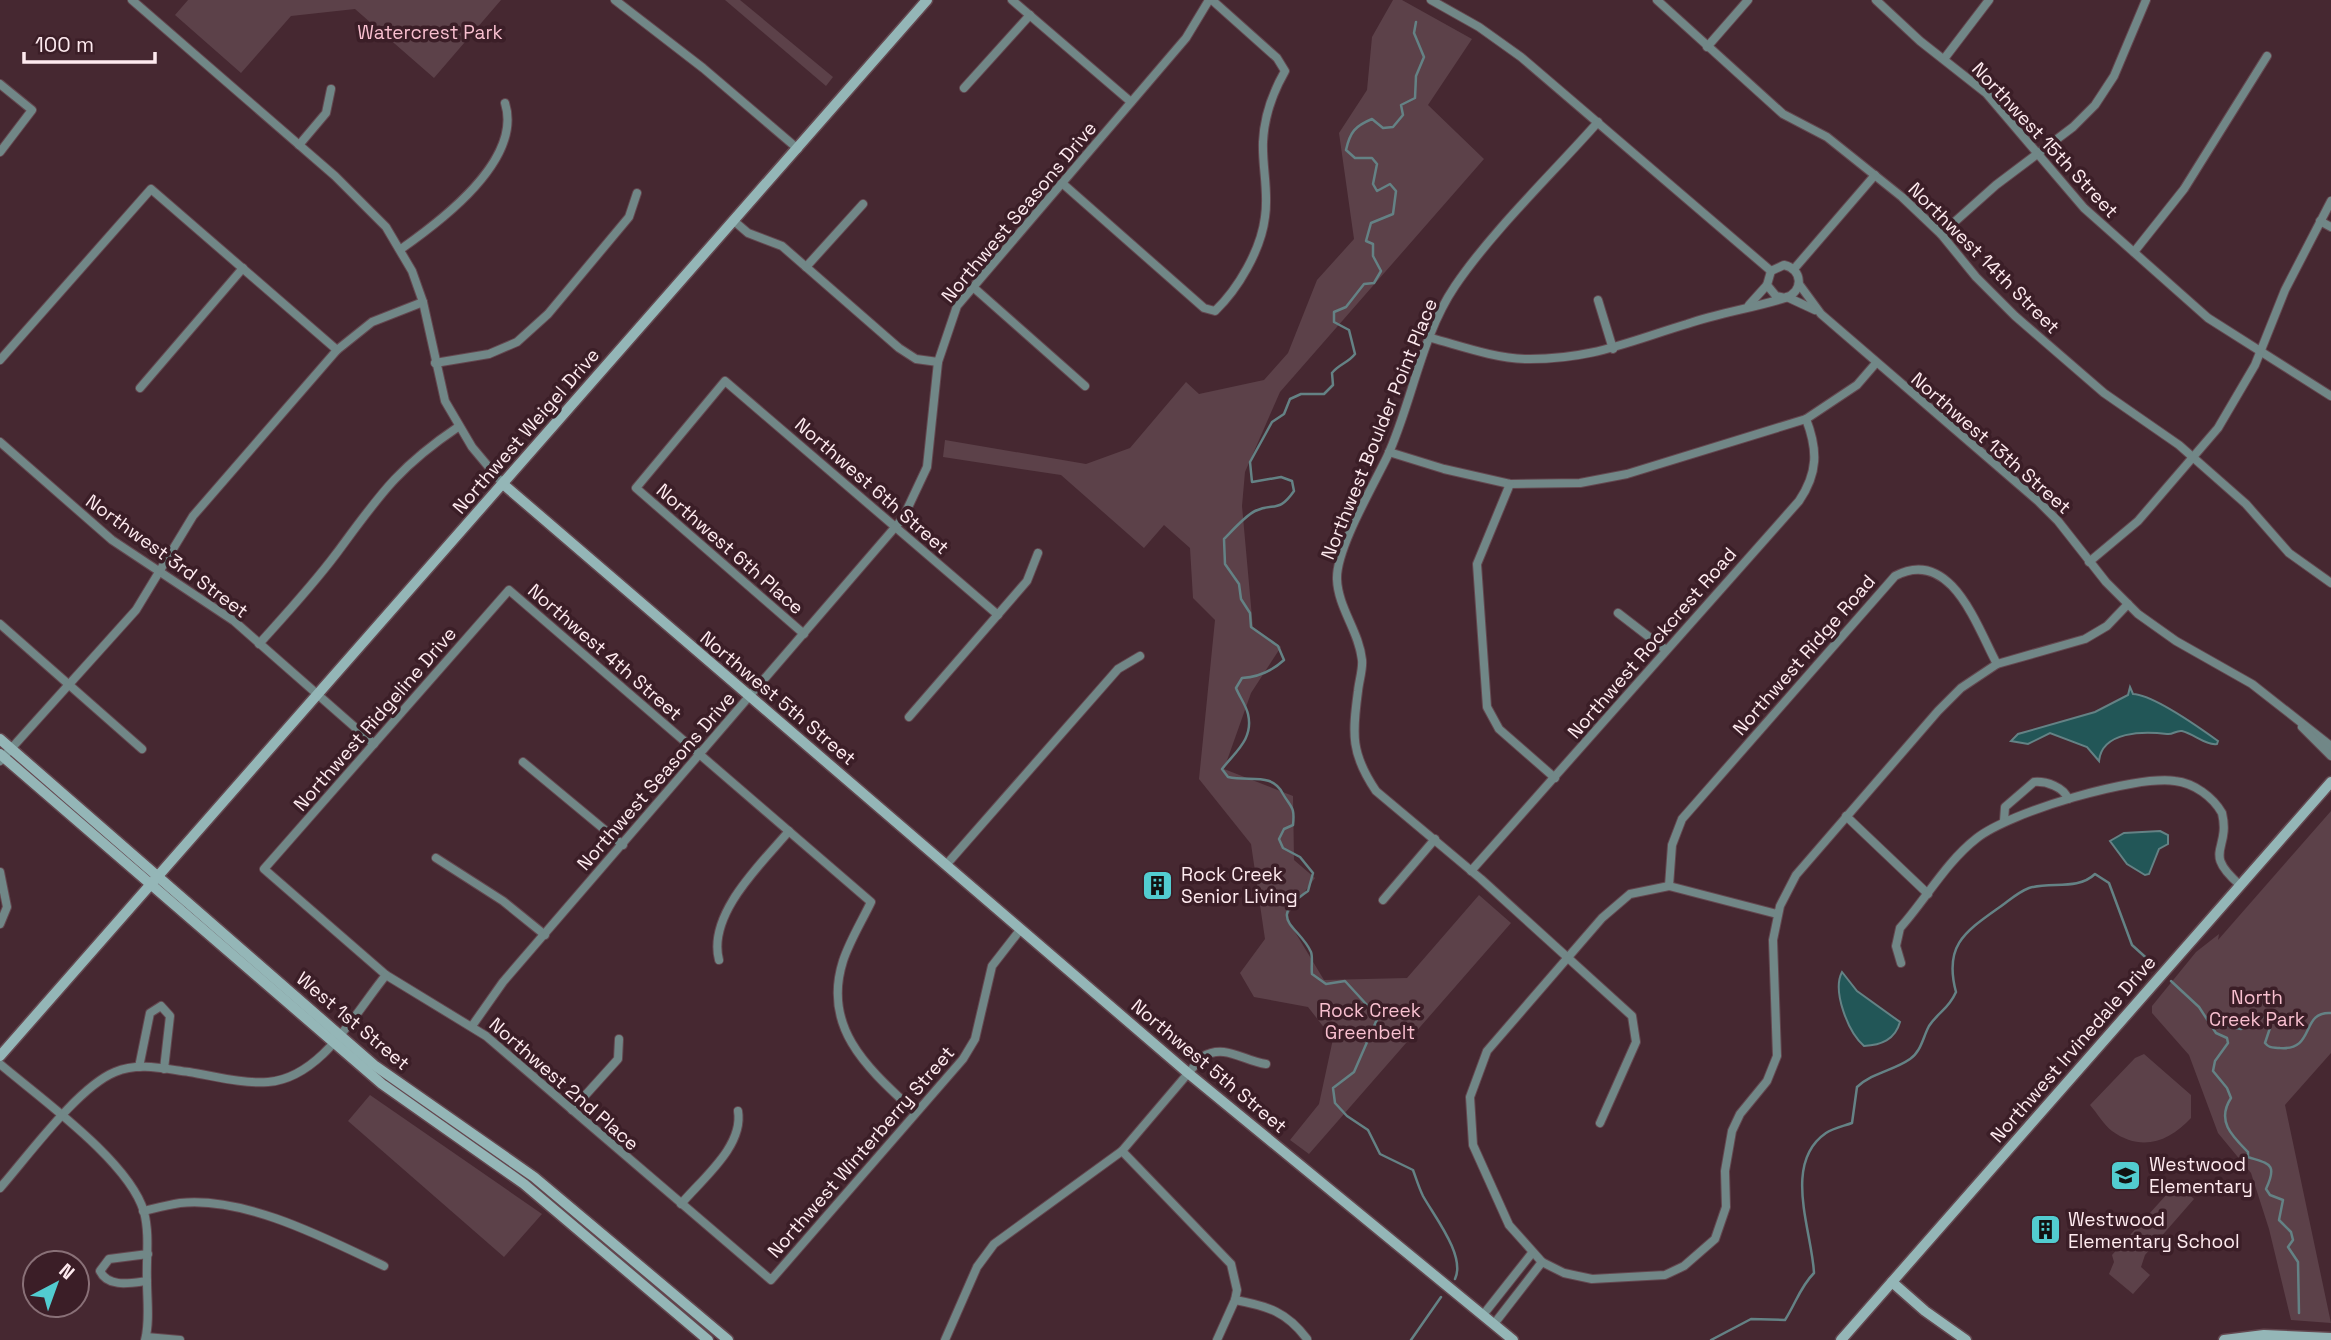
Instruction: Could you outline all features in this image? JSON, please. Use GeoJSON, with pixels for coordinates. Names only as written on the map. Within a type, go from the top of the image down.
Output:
{"type":"FeatureCollection","features":[{"type":"Feature","properties":{"kind":"street","name":"Northwest 5th Street"},"geometry":{"type":"LineString","coordinates":[[132,0],[369,209],[401,249],[423,302],[445,401],[458,427],[503,484],[1188,1073],[1513,1340]]}},
{"type":"Feature","properties":{"kind":"street"},"geometry":{"type":"LineString","coordinates":[[615,0],[703,68],[798,149]]}},
{"type":"Feature","properties":{"kind":"street","name":"Northwest Weigel Drive"},"geometry":{"type":"LineString","coordinates":[[0,1056],[927,0]]}},
{"type":"Feature","properties":{"kind":"street"},"geometry":{"type":"LineString","coordinates":[[1012,0],[1131,102]]}},
{"type":"Feature","properties":{"kind":"street"},"geometry":{"type":"LineString","coordinates":[[1062,183],[1204,308],[1215,311],[1225,301],[1256,251],[1262,229],[1266,179],[1263,142],[1274,90],[1285,71],[1277,58],[1210,0]]}},
{"type":"Feature","properties":{"kind":"street","name":"Northwest Seasons Drive"},"geometry":{"type":"LineString","coordinates":[[472,1026],[503,982],[896,527],[914,499],[927,467],[938,362],[957,306],[1186,38],[1210,0]]}},
{"type":"Feature","properties":{"kind":"street"},"geometry":{"type":"LineString","coordinates":[[1431,0],[1507,46],[1771,271]]}},
{"type":"Feature","properties":{"kind":"street","name":"Northwest 14th Street"},"geometry":{"type":"LineString","coordinates":[[1657,0],[1783,114],[1827,137],[1875,175],[1941,234],[1976,277],[2015,316],[2104,393],[2194,458],[2246,504],[2289,553],[2331,583]]}},
{"type":"Feature","properties":{"kind":"street"},"geometry":{"type":"LineString","coordinates":[[1707,47],[1748,0]]}},
{"type":"Feature","properties":{"kind":"street","name":"Northwest 15th Street"},"geometry":{"type":"LineString","coordinates":[[1875,0],[1986,93],[2084,208],[2208,318],[2331,396]]}},
{"type":"Feature","properties":{"kind":"street"},"geometry":{"type":"LineString","coordinates":[[1944,59],[1989,0]]}},
{"type":"Feature","properties":{"kind":"street"},"geometry":{"type":"LineString","coordinates":[[1941,234],[2073,127],[2095,105],[2114,76],[2146,0]]}},
{"type":"Feature","properties":{"kind":"street"},"geometry":{"type":"LineString","coordinates":[[964,88],[1030,15]]}},
{"type":"Feature","properties":{"kind":"street"},"geometry":{"type":"LineString","coordinates":[[2134,253],[2184,188],[2267,56]]}},
{"type":"Feature","properties":{"kind":"street"},"geometry":{"type":"LineString","coordinates":[[0,84],[32,110],[0,152]]}},
{"type":"Feature","properties":{"kind":"street"},"geometry":{"type":"LineString","coordinates":[[299,145],[326,113],[331,89]]}},
{"type":"Feature","properties":{"kind":"street"},"geometry":{"type":"LineString","coordinates":[[401,249],[447,215],[481,178],[505,140],[509,124],[505,103]]}},
{"type":"Feature","properties":{"kind":"street","name":"Northwest Boulder Point Place"},"geometry":{"type":"LineString","coordinates":[[1598,122],[1454,286],[1431,338],[1389,452],[1341,556],[1337,577],[1339,598],[1358,644],[1362,662],[1355,715],[1356,757],[1376,791],[1435,839],[1623,1004],[1635,1024],[1633,1052],[1600,1123]]}},
{"type":"Feature","properties":{"kind":"street"},"geometry":{"type":"LineString","coordinates":[[1794,270],[1875,175]]}},
{"type":"Feature","properties":{"kind":"street"},"geometry":{"type":"LineString","coordinates":[[0,360],[151,189],[337,350]]}},
{"type":"Feature","properties":{"kind":"street"},"geometry":{"type":"LineString","coordinates":[[435,363],[489,354],[517,342],[548,314],[629,217],[637,193]]}},
{"type":"Feature","properties":{"kind":"street"},"geometry":{"type":"LineString","coordinates":[[2089,562],[2138,521],[2194,458],[2230,410],[2261,354],[2285,290],[2331,201]]}},
{"type":"Feature","properties":{"kind":"street"},"geometry":{"type":"LineString","coordinates":[[806,267],[863,204]]}},
{"type":"Feature","properties":{"kind":"street"},"geometry":{"type":"LineString","coordinates":[[734,221],[748,233],[782,246],[899,348],[916,359],[938,362]]}},
{"type":"Feature","properties":{"kind":"street"},"geometry":{"type":"LineString","coordinates":[[2320,221],[2331,227]]}},
{"type":"Feature","properties":{"kind":"street"},"geometry":{"type":"LineString","coordinates":[[1431,338],[1523,359],[1582,357],[1786,298],[1796,292],[1799,284],[1794,270],[1784,265],[1771,271],[1767,285],[1756,299],[1744,308]]}},
{"type":"Feature","properties":{"kind":"street"},"geometry":{"type":"LineString","coordinates":[[140,388],[243,268]]}},
{"type":"Feature","properties":{"kind":"street","name":"Northwest 13th Street"},"geometry":{"type":"LineString","coordinates":[[1799,284],[1821,314],[2038,501],[2128,604],[2176,641],[2252,684],[2331,746]]}},
{"type":"Feature","properties":{"kind":"street"},"geometry":{"type":"LineString","coordinates":[[1767,285],[1776,296],[1786,298]]}},
{"type":"Feature","properties":{"kind":"street"},"geometry":{"type":"LineString","coordinates":[[973,286],[1085,386]]}},
{"type":"Feature","properties":{"kind":"street","name":"Northwest 13th Street"},"geometry":{"type":"LineString","coordinates":[[1786,298],[1821,314]]}},
{"type":"Feature","properties":{"kind":"street"},"geometry":{"type":"LineString","coordinates":[[1598,300],[1613,349]]}},
{"type":"Feature","properties":{"kind":"street"},"geometry":{"type":"LineString","coordinates":[[4,755],[136,610],[205,500],[337,350],[372,322],[423,302]]}},
{"type":"Feature","properties":{"kind":"street"},"geometry":{"type":"LineString","coordinates":[[1389,452],[1444,469],[1510,484],[1580,482],[1627,474],[1806,419],[1857,386],[1877,363]]}},
{"type":"Feature","properties":{"kind":"street","name":"Northwest 6th Street"},"geometry":{"type":"LineString","coordinates":[[725,381],[998,615]]}},
{"type":"Feature","properties":{"kind":"street","name":"Northwest 6th Place"},"geometry":{"type":"LineString","coordinates":[[725,381],[636,488],[804,634]]}},
{"type":"Feature","properties":{"kind":"street","name":"Northwest Rockcrest Road"},"geometry":{"type":"LineString","coordinates":[[1471,871],[1808,487],[1816,454],[1806,419]]}},
{"type":"Feature","properties":{"kind":"street"},"geometry":{"type":"LineString","coordinates":[[259,645],[329,562],[384,488],[421,452],[458,427]]}},
{"type":"Feature","properties":{"kind":"street","name":"Northwest 3rd Street"},"geometry":{"type":"LineString","coordinates":[[0,442],[90,522],[234,621],[374,744]]}},
{"type":"Feature","properties":{"kind":"street"},"geometry":{"type":"LineString","coordinates":[[1510,484],[1477,564],[1486,707],[1499,729],[1555,778]]}},
{"type":"Feature","properties":{"kind":"street"},"geometry":{"type":"LineString","coordinates":[[909,717],[1027,581],[1038,552]]}},
{"type":"Feature","properties":{"kind":"street","name":"Northwest Ridge Road"},"geometry":{"type":"LineString","coordinates":[[1669,886],[1672,845],[1682,819],[1895,576],[1922,569],[1946,580],[1969,609],[1997,664]]}},
{"type":"Feature","properties":{"kind":"street","name":"Northwest Ridgeline Drive"},"geometry":{"type":"LineString","coordinates":[[264,869],[509,590]]}},
{"type":"Feature","properties":{"kind":"street","name":"Northwest 4th Street"},"geometry":{"type":"LineString","coordinates":[[509,590],[872,902],[842,964],[840,1007],[846,1032],[858,1056],[876,1077],[916,1113]]}},
{"type":"Feature","properties":{"kind":"street"},"geometry":{"type":"LineString","coordinates":[[1777,914],[1669,886],[1643,889],[1618,902],[1493,1044],[1478,1069],[1470,1097],[1469,1126],[1475,1154],[1509,1225],[1542,1262],[1564,1273],[1592,1279],[1665,1275],[1684,1266],[1715,1239],[1726,1207],[1725,1171],[1732,1131],[1740,1114],[1767,1081],[1777,1056],[1779,1032],[1772,966],[1777,914],[1796,875],[1946,702],[1997,664],[2085,639],[2107,626],[2128,604]]}},
{"type":"Feature","properties":{"kind":"street"},"geometry":{"type":"LineString","coordinates":[[1618,613],[1666,650]]}},
{"type":"Feature","properties":{"kind":"street"},"geometry":{"type":"LineString","coordinates":[[0,624],[142,749]]}},
{"type":"Feature","properties":{"kind":"street"},"geometry":{"type":"LineString","coordinates":[[946,865],[1118,669],[1140,656]]}},
{"type":"Feature","properties":{"kind":"street","name":"Northwest 13th Street"},"geometry":{"type":"LineString","coordinates":[[2301,725],[2312,741],[2331,756]]}},
{"type":"Feature","properties":{"kind":"street","name":"West 1st Street"},"geometry":{"type":"LineString","coordinates":[[0,739],[4,755],[336,1037],[544,1184],[728,1340]]}},
{"type":"Feature","properties":{"kind":"street"},"geometry":{"type":"LineString","coordinates":[[523,762],[623,845]]}},
{"type":"Feature","properties":{"kind":"street"},"geometry":{"type":"LineString","coordinates":[[1900,963],[1896,937],[1974,840],[2004,821],[2068,799],[2164,780],[2198,789],[2222,813],[2223,828],[2218,860],[2223,870],[2240,885]]}},
{"type":"Feature","properties":{"kind":"street"},"geometry":{"type":"LineString","coordinates":[[2004,821],[2005,807],[2034,782],[2063,790],[2068,799]]}},
{"type":"Feature","properties":{"kind":"street","name":"Northwest Irvinedale Drive"},"geometry":{"type":"LineString","coordinates":[[1841,1340],[2331,782]]}},
{"type":"Feature","properties":{"kind":"street"},"geometry":{"type":"LineString","coordinates":[[1846,816],[1928,894]]}},
{"type":"Feature","properties":{"kind":"street"},"geometry":{"type":"LineString","coordinates":[[719,960],[718,935],[735,898],[789,831]]}},
{"type":"Feature","properties":{"kind":"street"},"geometry":{"type":"LineString","coordinates":[[1383,901],[1435,839]]}},
{"type":"Feature","properties":{"kind":"street"},"geometry":{"type":"LineString","coordinates":[[436,858],[503,901],[545,935]]}},
{"type":"Feature","properties":{"kind":"street","name":"Northwest 2nd Place"},"geometry":{"type":"LineString","coordinates":[[264,869],[386,975],[472,1026],[771,1280]]}},
{"type":"Feature","properties":{"kind":"street"},"geometry":{"type":"LineString","coordinates":[[0,872],[7,896],[7,907],[0,925]]}},
{"type":"Feature","properties":{"kind":"street","name":"Northwest Winterberry Street"},"geometry":{"type":"LineString","coordinates":[[771,1280],[970,1049],[979,1028],[992,966],[1020,930]]}},
{"type":"Feature","properties":{"kind":"street"},"geometry":{"type":"LineString","coordinates":[[0,1188],[100,1080],[119,1070],[139,1066],[267,1082],[286,1079],[304,1070],[336,1037],[386,975]]}},
{"type":"Feature","properties":{"kind":"street"},"geometry":{"type":"LineString","coordinates":[[139,1066],[150,1013],[161,1006],[170,1016],[164,1069]]}},
{"type":"Feature","properties":{"kind":"street","name":"West 1st Street"},"geometry":{"type":"LineString","coordinates":[[336,1037],[382,1084],[545,1201],[708,1340]]}},
{"type":"Feature","properties":{"kind":"street"},"geometry":{"type":"LineString","coordinates":[[572,1111],[618,1059],[619,1039]]}},
{"type":"Feature","properties":{"kind":"street"},"geometry":{"type":"LineString","coordinates":[[945,1340],[977,1267],[995,1244],[1122,1151],[1202,1057],[1214,1051],[1226,1051],[1249,1061],[1266,1064]]}},
{"type":"Feature","properties":{"kind":"street"},"geometry":{"type":"LineString","coordinates":[[0,1064],[112,1161],[130,1184],[143,1211],[148,1254],[145,1338],[180,1340]]}},
{"type":"Feature","properties":{"kind":"street"},"geometry":{"type":"LineString","coordinates":[[681,1204],[733,1142],[740,1123],[738,1111]]}},
{"type":"Feature","properties":{"kind":"street"},"geometry":{"type":"LineString","coordinates":[[1122,1151],[1222,1251],[1235,1274],[1235,1300],[1217,1340]]}},
{"type":"Feature","properties":{"kind":"street"},"geometry":{"type":"LineString","coordinates":[[143,1211],[182,1203],[222,1205],[257,1212],[384,1266]]}},
{"type":"Feature","properties":{"kind":"street"},"geometry":{"type":"LineString","coordinates":[[1483,1315],[1532,1253]]}},
{"type":"Feature","properties":{"kind":"street"},"geometry":{"type":"LineString","coordinates":[[147,1281],[114,1282],[106,1280],[100,1271],[108,1259],[148,1254]]}},
{"type":"Feature","properties":{"kind":"street"},"geometry":{"type":"LineString","coordinates":[[1494,1324],[1542,1262]]}},
{"type":"Feature","properties":{"kind":"street"},"geometry":{"type":"LineString","coordinates":[[1892,1282],[1960,1339]]}},
{"type":"Feature","properties":{"kind":"street"},"geometry":{"type":"LineString","coordinates":[[1235,1300],[1261,1305],[1285,1315],[1307,1339]]}},
{"type":"Feature","properties":{"kind":"street"},"geometry":{"type":"LineString","coordinates":[[2224,1340],[2264,1335],[2331,1338]]}},
{"type":"Feature","properties":{"kind":"green space","name":"Watercrest Park"},"geometry":{"type":"Polygon","coordinates":[[[188,0],[501,0],[434,78],[355,9],[291,16],[241,73],[175,15],[188,0]]]}},
{"type":"Feature","properties":{"kind":"green space"},"geometry":{"type":"Polygon","coordinates":[[[725,0],[740,0],[833,77],[826,86],[725,0]]]}},
{"type":"Feature","properties":{"kind":"green space","name":"Rock Creek Greenbelt"},"geometry":{"type":"Polygon","coordinates":[[[1393,0],[1402,0],[1472,39],[1428,105],[1484,159],[1280,392],[1245,472],[1242,506],[1253,628],[1281,647],[1251,693],[1224,769],[1293,796],[1294,860],[1315,878],[1286,917],[1324,980],[1407,978],[1479,895],[1511,923],[1309,1154],[1290,1140],[1319,1104],[1333,1039],[1308,1007],[1254,997],[1240,973],[1265,939],[1251,844],[1199,779],[1215,620],[1193,598],[1190,548],[1164,525],[1144,548],[1061,475],[943,457],[945,440],[1086,464],[1130,448],[1186,382],[1199,394],[1264,380],[1288,353],[1317,280],[1354,239],[1339,133],[1367,90],[1372,37],[1393,0]]]}},
{"type":"Feature","properties":{"kind":"green space","name":"North Creek Park"},"geometry":{"type":"Polygon","coordinates":[[[2331,811],[2331,1053],[2285,1105],[2331,1323],[2291,1320],[2269,1229],[2251,1173],[2218,1133],[2189,1055],[2152,1013],[2152,1006],[2196,952],[2219,934],[2218,940],[2331,811]]]}},
{"type":"Feature","properties":{"kind":"green space"},"geometry":{"type":"Polygon","coordinates":[[[2144,1054],[2191,1095],[2191,1118],[2164,1138],[2144,1142],[2133,1141],[2112,1131],[2090,1105],[2135,1058],[2144,1054]]]}},
{"type":"Feature","properties":{"kind":"green space"},"geometry":{"type":"Polygon","coordinates":[[[370,1095],[542,1214],[504,1257],[348,1121],[370,1095]]]}},
{"type":"Feature","properties":{"kind":"green space"},"geometry":{"type":"Polygon","coordinates":[[[2177,1183],[2194,1199],[2145,1255],[2141,1267],[2150,1275],[2133,1294],[2109,1274],[2114,1262],[2112,1255],[2177,1183]]]}},
{"type":"Feature","properties":{"kind":"water"},"geometry":{"type":"Polygon","coordinates":[[[2130,687],[2133,694],[2153,700],[2177,713],[2218,741],[2217,744],[2182,731],[2169,734],[2136,733],[2116,738],[2108,744],[2099,761],[2087,747],[2050,733],[2028,744],[2011,741],[2018,734],[2095,712],[2128,695],[2130,687]]]}},
{"type":"Feature","properties":{"kind":"water"},"geometry":{"type":"Polygon","coordinates":[[[2160,831],[2168,835],[2168,844],[2159,849],[2149,874],[2145,875],[2127,864],[2110,841],[2124,833],[2160,831]]]}},
{"type":"Feature","properties":{"kind":"water"},"geometry":{"type":"Polygon","coordinates":[[[1842,972],[1857,991],[1900,1022],[1891,1037],[1864,1046],[1858,1040],[1847,1021],[1840,1000],[1839,980],[1842,972]]]}},
{"type":"Feature","properties":{"kind":"waterway"},"geometry":{"type":"LineString","coordinates":[[1416,22],[1414,33],[1424,57],[1416,76],[1415,98],[1401,105],[1403,115],[1393,127],[1383,128],[1372,119],[1357,127],[1346,150],[1355,158],[1372,158],[1377,164],[1373,184],[1377,191],[1390,184],[1396,191],[1393,214],[1371,223],[1366,241],[1373,244],[1373,256],[1381,271],[1374,283],[1364,284],[1346,307],[1334,312],[1334,322],[1349,330],[1355,354],[1332,373],[1333,385],[1324,394],[1301,394],[1290,399],[1284,414],[1272,422],[1250,462],[1252,482],[1281,477],[1292,481],[1294,491],[1284,503],[1251,513],[1224,539],[1225,564],[1239,584],[1241,599],[1250,613],[1251,627],[1278,646],[1284,660],[1264,673],[1242,678],[1236,688],[1247,711],[1248,731],[1242,744],[1222,769],[1228,777],[1260,779],[1273,783],[1292,808],[1293,825],[1284,829],[1279,839],[1283,848],[1300,857],[1313,873],[1308,891],[1289,909],[1289,922],[1311,952],[1312,974],[1326,984],[1345,981],[1378,1017],[1354,1072],[1333,1088],[1335,1103],[1347,1116],[1368,1130],[1380,1154],[1413,1170],[1423,1196],[1453,1248],[1457,1270],[1455,1279]]}},
{"type":"Feature","properties":{"kind":"waterway"},"geometry":{"type":"LineString","coordinates":[[1711,1340],[1751,1319],[1785,1320],[1814,1273],[1803,1198],[1805,1162],[1813,1146],[1826,1133],[1852,1123],[1857,1087],[1903,1063],[1917,1052],[1929,1026],[1950,1003],[1956,992],[1953,976],[1955,952],[1959,943],[1975,926],[2029,888],[2072,884],[2095,874],[2109,883],[2132,945],[2153,964]]}},
{"type":"Feature","properties":{"kind":"waterway"},"geometry":{"type":"LineString","coordinates":[[2171,981],[2199,1007],[2216,1033],[2227,1038],[2228,1043],[2215,1061],[2213,1071],[2227,1088],[2231,1098],[2225,1114],[2226,1121],[2232,1134],[2248,1152],[2248,1157],[2269,1166],[2271,1174],[2266,1189],[2270,1195],[2283,1200],[2279,1220],[2291,1232],[2293,1240],[2288,1247],[2298,1262],[2299,1313]]}},
{"type":"Feature","properties":{"kind":"waterway"},"geometry":{"type":"LineString","coordinates":[[2213,1023],[2241,1029],[2258,1016],[2267,1018],[2270,1028],[2265,1043],[2280,1048],[2299,1044],[2315,1018],[2331,1013]]}},
{"type":"Feature","properties":{"kind":"waterway"},"geometry":{"type":"LineString","coordinates":[[1411,1340],[1441,1297]]}},
{"type":"Feature","properties":{"kind":"place","name":"Rock Creek Senior Living"},"geometry":{"type":"Point","coordinates":[1158,885]}},
{"type":"Feature","properties":{"kind":"place","name":"Westwood Elementary"},"geometry":{"type":"Point","coordinates":[2126,1175]}},
{"type":"Feature","properties":{"kind":"place","name":"Westwood Elementary School"},"geometry":{"type":"Point","coordinates":[2045,1230]}}]}
